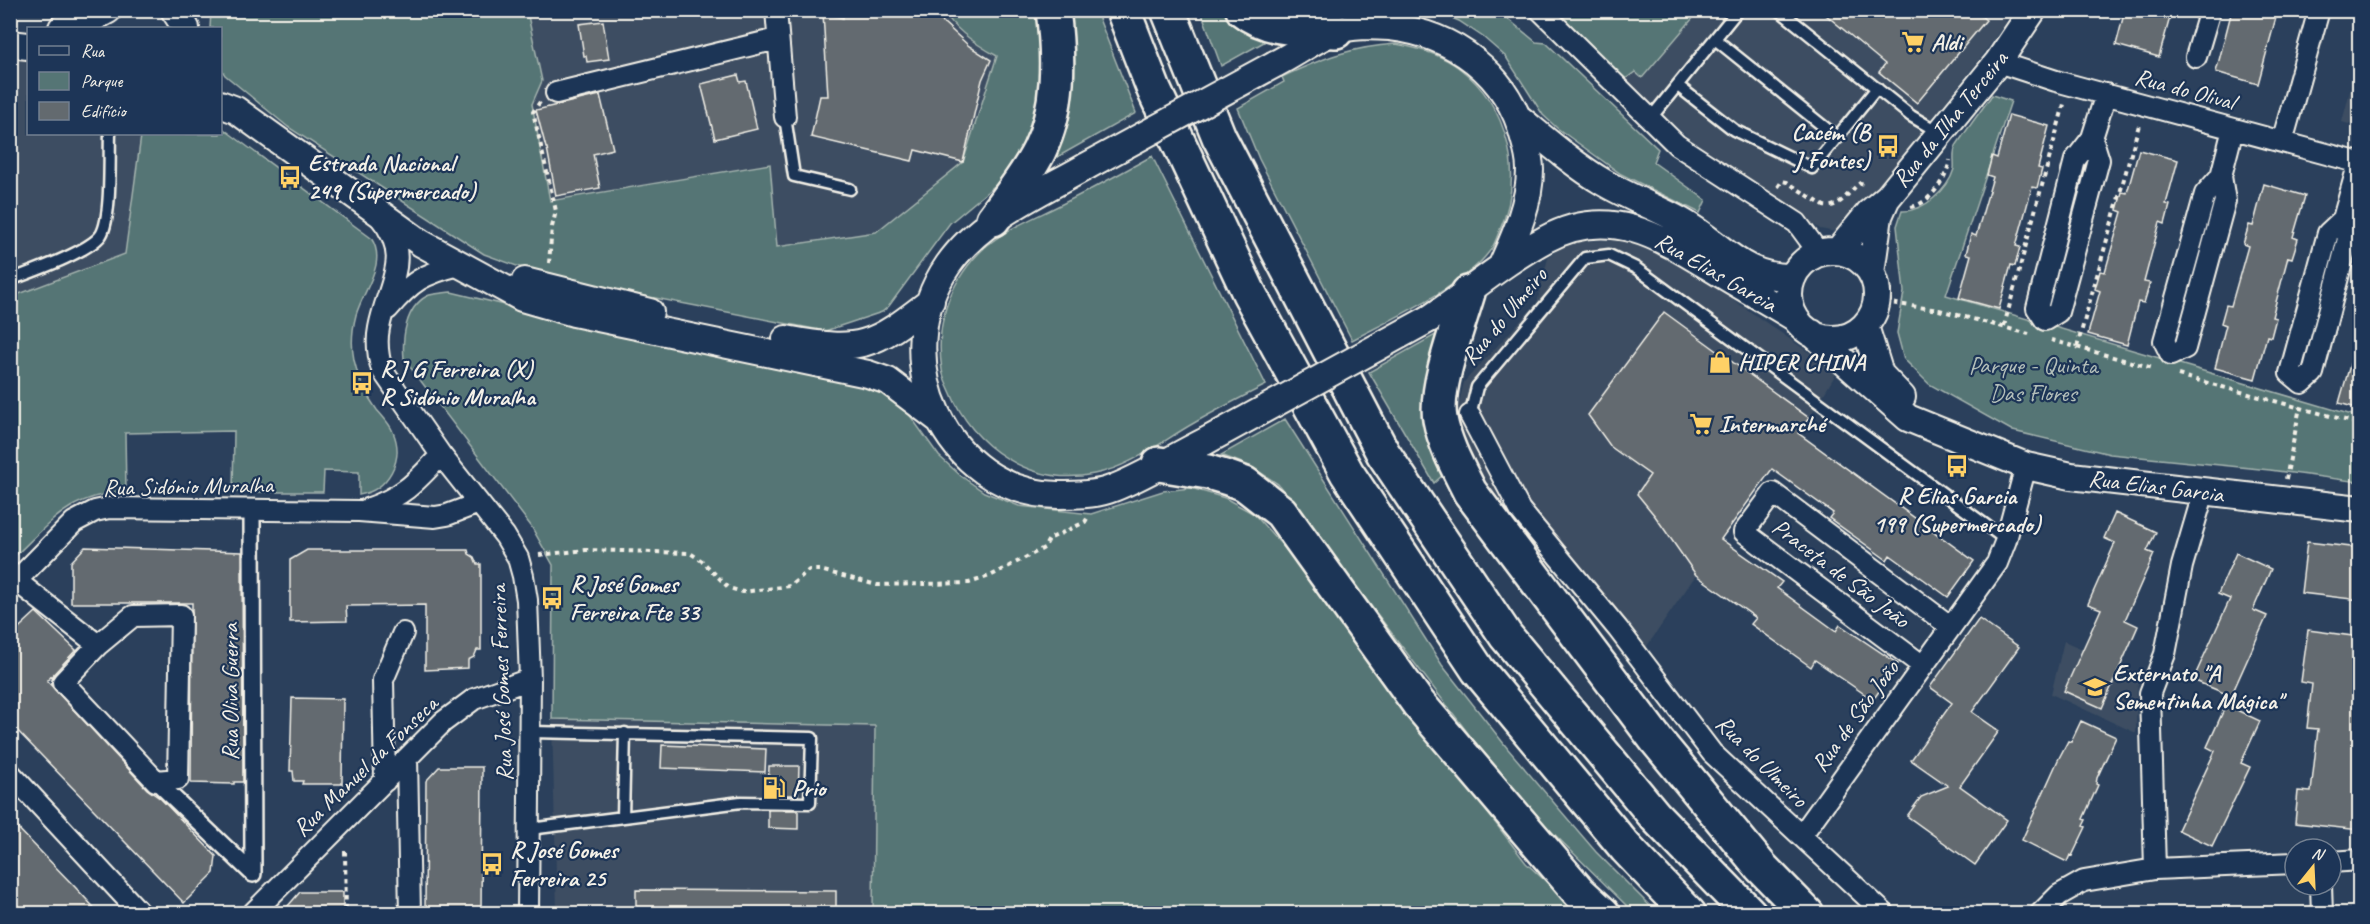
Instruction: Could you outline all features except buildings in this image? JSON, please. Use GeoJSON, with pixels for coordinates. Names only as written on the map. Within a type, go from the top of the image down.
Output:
{"type":"FeatureCollection","features":[{"type":"Feature","properties":{"kind":"highway"},"geometry":{"type":"LineString","coordinates":[[993,219],[1035,158],[1049,122],[1055,95],[1057,65],[1053,10]]}},
{"type":"Feature","properties":{"kind":"highway"},"geometry":{"type":"LineString","coordinates":[[1123,10],[1154,90],[1249,293],[1347,473],[1478,670],[1626,848],[1689,914]]}},
{"type":"Feature","properties":{"kind":"highway"},"geometry":{"type":"LineString","coordinates":[[1168,10],[1219,137],[1383,453],[1506,636],[1655,816],[1750,914]]}},
{"type":"Feature","properties":{"kind":"highway"},"geometry":{"type":"LineString","coordinates":[[1243,10],[1261,22],[1336,31]]}},
{"type":"Feature","properties":{"kind":"highway"},"geometry":{"type":"LineString","coordinates":[[1468,293],[1446,368],[1439,417],[1452,458],[1470,492],[1657,741],[1761,867],[1808,914]]}},
{"type":"Feature","properties":{"kind":"highway"},"geometry":{"type":"LineString","coordinates":[[1159,464],[1208,472],[1236,481],[1262,496],[1281,512],[1418,703],[1579,892],[1603,914]]}},
{"type":"Feature","properties":{"kind":"street"},"geometry":{"type":"LineString","coordinates":[[66,27],[84,23],[109,10]]}},
{"type":"Feature","properties":{"kind":"street"},"geometry":{"type":"LineString","coordinates":[[98,27],[109,10]]}},
{"type":"Feature","properties":{"kind":"street"},"geometry":{"type":"LineString","coordinates":[[174,10],[187,27]]}},
{"type":"Feature","properties":{"kind":"street"},"geometry":{"type":"LineString","coordinates":[[188,27],[195,10]]}},
{"type":"Feature","properties":{"kind":"street"},"geometry":{"type":"LineString","coordinates":[[776,10],[785,117]]}},
{"type":"Feature","properties":{"kind":"street"},"geometry":{"type":"LineString","coordinates":[[1540,10],[1677,145],[1797,223],[1828,252],[1858,259],[1880,279],[1876,286],[1877,300],[1873,314],[1865,326],[1840,339],[1825,338],[1803,326],[1790,297],[1793,277],[1799,267],[1828,252]]}},
{"type":"Feature","properties":{"kind":"street","name":"Rua da Ilha Terceira"},"geometry":{"type":"LineString","coordinates":[[1828,252],[1869,213],[1880,191],[1940,133],[1998,62],[2033,10]]}},
{"type":"Feature","properties":{"kind":"street"},"geometry":{"type":"LineString","coordinates":[[2196,57],[2210,10]]}},
{"type":"Feature","properties":{"kind":"street"},"geometry":{"type":"LineString","coordinates":[[2282,142],[2319,10]]}},
{"type":"Feature","properties":{"kind":"street","name":"Rua Elias Garcia"},"geometry":{"type":"LineString","coordinates":[[938,419],[922,367],[922,330],[931,301],[947,267],[960,250],[993,219],[1336,31],[1378,26],[1420,32],[1436,37],[1458,48],[1486,70],[1502,88],[1520,119],[1530,170],[1521,218],[1502,265]]}},
{"type":"Feature","properties":{"kind":"street"},"geometry":{"type":"LineString","coordinates":[[10,30],[27,30]]}},
{"type":"Feature","properties":{"kind":"street"},"geometry":{"type":"LineString","coordinates":[[556,93],[777,39]]}},
{"type":"Feature","properties":{"kind":"street"},"geometry":{"type":"LineString","coordinates":[[10,44],[27,46]]}},
{"type":"Feature","properties":{"kind":"street","name":"Rua do Olival"},"geometry":{"type":"LineString","coordinates":[[1998,62],[2070,85],[2359,163]]}},
{"type":"Feature","properties":{"kind":"street"},"geometry":{"type":"LineString","coordinates":[[2092,138],[2099,160],[2058,312],[2045,320],[2037,308],[2075,160],[2092,138],[2106,94]]}},
{"type":"Feature","properties":{"kind":"street"},"geometry":{"type":"LineString","coordinates":[[228,107],[421,243],[522,298],[574,313],[868,374],[888,381],[938,419],[968,457],[1004,483],[1056,495],[1106,490]]}},
{"type":"Feature","properties":{"kind":"street","name":"Rua Elias Garcia"},"geometry":{"type":"LineString","coordinates":[[1520,119],[1579,166],[1606,184],[1682,221],[1744,266],[1761,274],[1793,277]]}},
{"type":"Feature","properties":{"kind":"street"},"geometry":{"type":"LineString","coordinates":[[2221,176],[2205,194],[2164,341],[2171,355],[2185,348],[2225,201],[2221,176],[2233,129]]}},
{"type":"Feature","properties":{"kind":"street"},"geometry":{"type":"LineString","coordinates":[[2343,219],[2328,233],[2290,373],[2302,383],[2313,373],[2348,239],[2343,219],[2359,163]]}},
{"type":"Feature","properties":{"kind":"street","name":"Rua da Ilha Terceira"},"geometry":{"type":"LineString","coordinates":[[1880,191],[1880,279]]}},
{"type":"Feature","properties":{"kind":"street","name":"Rua José Gomes Ferreira"},"geometry":{"type":"LineString","coordinates":[[374,210],[389,228],[396,245],[398,258],[378,339],[378,355],[382,370],[441,455],[505,536],[518,558],[523,576],[527,600],[531,732],[528,914]]}},
{"type":"Feature","properties":{"kind":"street","name":"Rua Elias Garcia"},"geometry":{"type":"LineString","coordinates":[[1106,490],[1206,441],[1429,319],[1468,293],[1502,265],[1548,238],[1568,230],[1611,226],[1635,228],[1663,239],[1803,326],[1908,418],[2026,466],[2071,476],[2360,510]]}},
{"type":"Feature","properties":{"kind":"street"},"geometry":{"type":"LineString","coordinates":[[382,316],[407,287],[431,273],[466,268],[665,315],[840,347],[875,340],[894,330],[931,301]]}},
{"type":"Feature","properties":{"kind":"street","name":"Rua Elias Garcia"},"geometry":{"type":"LineString","coordinates":[[1865,326],[1880,374],[1909,405],[1957,438]]}},
{"type":"Feature","properties":{"kind":"street","name":"Rua do Ulmeiro"},"geometry":{"type":"LineString","coordinates":[[1470,415],[1520,510],[1618,629],[1712,753],[1885,914]]}},
{"type":"Feature","properties":{"kind":"street","name":"Rua Sidónio Muralha"},"geometry":{"type":"LineString","coordinates":[[359,511],[389,501],[411,487],[441,455]]}},
{"type":"Feature","properties":{"kind":"street","name":"Rua de São João"},"geometry":{"type":"LineString","coordinates":[[1801,836],[1997,563],[2006,540],[2026,466]]}},
{"type":"Feature","properties":{"kind":"street"},"geometry":{"type":"LineString","coordinates":[[2155,869],[2150,693],[2165,654],[2182,566],[2204,491]]}},
{"type":"Feature","properties":{"kind":"street","name":"Praceta de São João"},"geometry":{"type":"LineString","coordinates":[[1923,666],[1744,532],[1773,493],[1952,627]]}},
{"type":"Feature","properties":{"kind":"street","name":"Rua Sidónio Muralha"},"geometry":{"type":"LineString","coordinates":[[12,581],[74,522],[94,511],[108,508],[359,511],[435,517],[479,503]]}},
{"type":"Feature","properties":{"kind":"street","name":"Rua Oliva Guerra"},"geometry":{"type":"LineString","coordinates":[[156,781],[253,874],[252,510]]}},
{"type":"Feature","properties":{"kind":"street"},"geometry":{"type":"LineString","coordinates":[[12,581],[98,645]]}},
{"type":"Feature","properties":{"kind":"street"},"geometry":{"type":"LineString","coordinates":[[181,615],[178,779],[156,781],[63,682],[98,645],[133,616],[181,615]]}},
{"type":"Feature","properties":{"kind":"street"},"geometry":{"type":"LineString","coordinates":[[385,781],[383,680],[403,633]]}},
{"type":"Feature","properties":{"kind":"street","name":"Rua Manuel da Fonseca"},"geometry":{"type":"LineString","coordinates":[[252,914],[443,722],[474,699],[530,679]]}},
{"type":"Feature","properties":{"kind":"street"},"geometry":{"type":"LineString","coordinates":[[407,758],[410,914]]}},
{"type":"Feature","properties":{"kind":"street"},"geometry":{"type":"LineString","coordinates":[[10,773],[141,914]]}},
{"type":"Feature","properties":{"kind":"street"},"geometry":{"type":"LineString","coordinates":[[2343,861],[2360,860]]}},
{"type":"Feature","properties":{"kind":"street"},"geometry":{"type":"LineString","coordinates":[[2040,914],[2059,895],[2084,881],[2155,869],[2283,864]]}},
{"type":"Feature","properties":{"kind":"street"},"geometry":{"type":"LineString","coordinates":[[2321,897],[2322,914]]}},
{"type":"Feature","properties":{"kind":"lane"},"geometry":{"type":"LineString","coordinates":[[1650,119],[1738,10]]}},
{"type":"Feature","properties":{"kind":"lane"},"geometry":{"type":"LineString","coordinates":[[1779,10],[1911,116],[1940,133]]}},
{"type":"Feature","properties":{"kind":"lane"},"geometry":{"type":"LineString","coordinates":[[1715,39],[1838,138]]}},
{"type":"Feature","properties":{"kind":"lane"},"geometry":{"type":"LineString","coordinates":[[1678,86],[1734,130],[1812,168],[1877,88]]}},
{"type":"Feature","properties":{"kind":"lane"},"geometry":{"type":"LineString","coordinates":[[785,117],[794,176],[850,189]]}},
{"type":"Feature","properties":{"kind":"lane"},"geometry":{"type":"LineString","coordinates":[[10,280],[60,261],[101,235],[108,200],[110,135]]}},
{"type":"Feature","properties":{"kind":"lane"},"geometry":{"type":"LineString","coordinates":[[110,152],[117,135]]}},
{"type":"Feature","properties":{"kind":"lane","name":"Rua do Ulmeiro"},"geometry":{"type":"LineString","coordinates":[[1470,415],[1477,387],[1585,258],[1609,255],[1636,268],[2006,540]]}},
{"type":"Feature","properties":{"kind":"lane"},"geometry":{"type":"LineString","coordinates":[[530,829],[741,802],[810,803],[812,738],[531,732]]}},
{"type":"Feature","properties":{"kind":"lane"},"geometry":{"type":"LineString","coordinates":[[623,817],[625,733]]}},
{"type":"Feature","properties":{"kind":"path"},"geometry":{"type":"LineString","coordinates":[[2004,327],[2070,85]]}},
{"type":"Feature","properties":{"kind":"path"},"geometry":{"type":"LineString","coordinates":[[549,264],[556,211],[533,112],[537,104],[556,93]]}},
{"type":"Feature","properties":{"kind":"path"},"geometry":{"type":"LineString","coordinates":[[2077,347],[2145,105]]}},
{"type":"Feature","properties":{"kind":"path"},"geometry":{"type":"LineString","coordinates":[[1777,188],[1782,181],[1787,182],[1824,206],[1831,207],[1840,203],[1860,183],[1880,191]]}},
{"type":"Feature","properties":{"kind":"path"},"geometry":{"type":"LineString","coordinates":[[1880,279],[1890,303],[1939,310],[2035,335]]}},
{"type":"Feature","properties":{"kind":"path"},"geometry":{"type":"LineString","coordinates":[[2046,338],[2154,368]]}},
{"type":"Feature","properties":{"kind":"path"},"geometry":{"type":"LineString","coordinates":[[2176,374],[2360,424]]}},
{"type":"Feature","properties":{"kind":"path"},"geometry":{"type":"LineString","coordinates":[[2284,488],[2300,407]]}},
{"type":"Feature","properties":{"kind":"path"},"geometry":{"type":"LineString","coordinates":[[518,558],[586,550],[690,553],[702,561],[729,588],[743,592],[790,586],[809,570],[820,570],[877,585],[969,584],[990,576],[1044,548],[1049,539],[1085,522],[1106,490]]}},
{"type":"Feature","properties":{"kind":"path"},"geometry":{"type":"LineString","coordinates":[[345,820],[346,914]]}},
{"type":"Feature","properties":{"kind":"shaded area"},"geometry":{"type":"Polygon","coordinates":[[[2000,10],[2006,22],[1979,60],[1855,215],[1836,232],[1820,229],[1689,138],[1624,80],[1681,11],[2000,10]]]}},
{"type":"Feature","properties":{"kind":"shaded area"},"geometry":{"type":"Polygon","coordinates":[[[527,11],[944,11],[947,17],[981,47],[997,56],[963,162],[876,232],[776,247],[770,164],[550,201],[532,104],[542,80],[527,11]]]}},
{"type":"Feature","properties":{"kind":"shaded area"},"geometry":{"type":"Polygon","coordinates":[[[2359,56],[2360,127],[2342,122],[2359,56]]]}},
{"type":"Feature","properties":{"kind":"shaded area"},"geometry":{"type":"Polygon","coordinates":[[[10,58],[27,60],[27,135],[142,135],[125,254],[11,297],[10,58]]]}},
{"type":"Feature","properties":{"kind":"shaded area"},"geometry":{"type":"Polygon","coordinates":[[[1628,239],[1702,278],[1837,372],[1809,419],[1727,530],[1632,668],[1498,500],[1477,465],[1455,419],[1464,382],[1537,303],[1548,258],[1566,242],[1628,239]]]}},
{"type":"Feature","properties":{"kind":"shaded area","name":"Externato \"A Sementinha Mágica\""},"geometry":{"type":"Polygon","coordinates":[[[2064,641],[2140,675],[2137,690],[2136,733],[2051,694],[2064,641]]]}},
{"type":"Feature","properties":{"kind":"shaded area"},"geometry":{"type":"Polygon","coordinates":[[[552,719],[875,726],[873,913],[557,913],[552,719]]]}},
{"type":"Feature","properties":{"kind":"green space"},"geometry":{"type":"Polygon","coordinates":[[[211,11],[527,11],[542,81],[532,104],[550,201],[770,164],[777,247],[876,232],[963,162],[997,56],[960,31],[944,11],[1035,11],[1043,36],[1045,72],[1030,141],[1005,177],[950,223],[889,306],[882,312],[825,331],[547,277],[484,254],[288,127],[225,75],[222,70],[222,27],[210,27],[211,11]]]}},
{"type":"Feature","properties":{"kind":"green space"},"geometry":{"type":"Polygon","coordinates":[[[1067,11],[1096,11],[1136,113],[1043,165],[1067,11]]]}},
{"type":"Feature","properties":{"kind":"green space"},"geometry":{"type":"Polygon","coordinates":[[[1201,11],[1224,11],[1251,28],[1264,42],[1221,66],[1201,11]]]}},
{"type":"Feature","properties":{"kind":"green space"},"geometry":{"type":"Polygon","coordinates":[[[1435,11],[1498,11],[1536,42],[1546,43],[1658,149],[1653,162],[1706,200],[1700,213],[1621,174],[1557,128],[1543,115],[1506,57],[1483,37],[1459,21],[1435,11]]]}},
{"type":"Feature","properties":{"kind":"green space"},"geometry":{"type":"Polygon","coordinates":[[[1551,11],[1699,11],[1642,78],[1635,72],[1624,80],[1551,11]]]}},
{"type":"Feature","properties":{"kind":"green space"},"geometry":{"type":"Polygon","coordinates":[[[1396,44],[1445,59],[1476,84],[1490,102],[1500,122],[1511,166],[1511,188],[1507,210],[1495,243],[1477,265],[1445,290],[1352,340],[1259,159],[1238,108],[1284,82],[1282,77],[1311,64],[1338,54],[1396,44]]]}},
{"type":"Feature","properties":{"kind":"green space","name":"Parque - Quinta Das Flores"},"geometry":{"type":"Polygon","coordinates":[[[1992,95],[2011,101],[1946,295],[2359,417],[2359,482],[2270,470],[2110,454],[2013,431],[1929,384],[1904,359],[1897,333],[1904,292],[1897,226],[1902,211],[1926,204],[1946,185],[1954,169],[1956,146],[1992,95]]]}},
{"type":"Feature","properties":{"kind":"green space"},"geometry":{"type":"Polygon","coordinates":[[[222,128],[371,238],[376,247],[376,267],[356,315],[352,349],[363,386],[393,432],[397,453],[395,463],[386,480],[369,492],[359,495],[359,472],[324,471],[323,492],[233,492],[234,431],[125,433],[126,491],[90,498],[64,511],[15,556],[10,550],[11,297],[125,254],[141,136],[222,135],[222,128]]]}},
{"type":"Feature","properties":{"kind":"green space"},"geometry":{"type":"Polygon","coordinates":[[[1152,156],[1266,385],[1203,418],[1146,453],[1108,471],[1071,476],[1048,474],[1027,468],[1007,458],[989,445],[973,429],[960,411],[945,380],[940,354],[940,338],[942,322],[952,292],[968,265],[997,238],[1152,156]]]}},
{"type":"Feature","properties":{"kind":"green space"},"geometry":{"type":"Polygon","coordinates":[[[451,292],[692,350],[877,387],[906,410],[939,456],[961,476],[984,492],[1019,506],[1091,514],[1163,491],[1191,488],[1225,498],[1254,514],[1290,554],[1526,863],[1580,913],[873,913],[875,726],[552,719],[553,565],[531,526],[404,359],[406,324],[414,308],[427,296],[451,292]]]}},
{"type":"Feature","properties":{"kind":"green space"},"geometry":{"type":"Polygon","coordinates":[[[1437,334],[1436,351],[1445,473],[1434,483],[1369,372],[1437,334]]]}},
{"type":"Feature","properties":{"kind":"green space"},"geometry":{"type":"Polygon","coordinates":[[[1285,419],[1442,665],[1508,749],[1596,852],[1657,913],[1634,913],[1544,824],[1474,741],[1278,484],[1252,467],[1221,455],[1285,419]]]}},
{"type":"Feature","properties":{"kind":"place","name":"Aldi"},"geometry":{"type":"Point","coordinates":[1913,42]}},
{"type":"Feature","properties":{"kind":"place","name":"Cacém (B J Fontes)"},"geometry":{"type":"Point","coordinates":[1888,146]}},
{"type":"Feature","properties":{"kind":"place","name":"Estrada Nacional 249 (Supermercado)"},"geometry":{"type":"Point","coordinates":[290,177]}},
{"type":"Feature","properties":{"kind":"place","name":"HIPER CHINA"},"geometry":{"type":"Point","coordinates":[1720,362]}},
{"type":"Feature","properties":{"kind":"place","name":"R J G Ferreira (X) R Sidónio Muralha"},"geometry":{"type":"Point","coordinates":[362,383]}},
{"type":"Feature","properties":{"kind":"place","name":"Intermarché"},"geometry":{"type":"Point","coordinates":[1701,424]}},
{"type":"Feature","properties":{"kind":"place","name":"R Elias Garcia 199 (Supermercado)"},"geometry":{"type":"Point","coordinates":[1957,466]}},
{"type":"Feature","properties":{"kind":"place","name":"R José Gomes Ferreira Fte 33"},"geometry":{"type":"Point","coordinates":[552,598]}},
{"type":"Feature","properties":{"kind":"place","name":"Externato \"A Sementinha Mágica\""},"geometry":{"type":"Point","coordinates":[2095,687]}},
{"type":"Feature","properties":{"kind":"place","name":"Prio"},"geometry":{"type":"Point","coordinates":[774,788]}},
{"type":"Feature","properties":{"kind":"place","name":"R José Gomes Ferreira 25"},"geometry":{"type":"Point","coordinates":[492,864]}}]}
